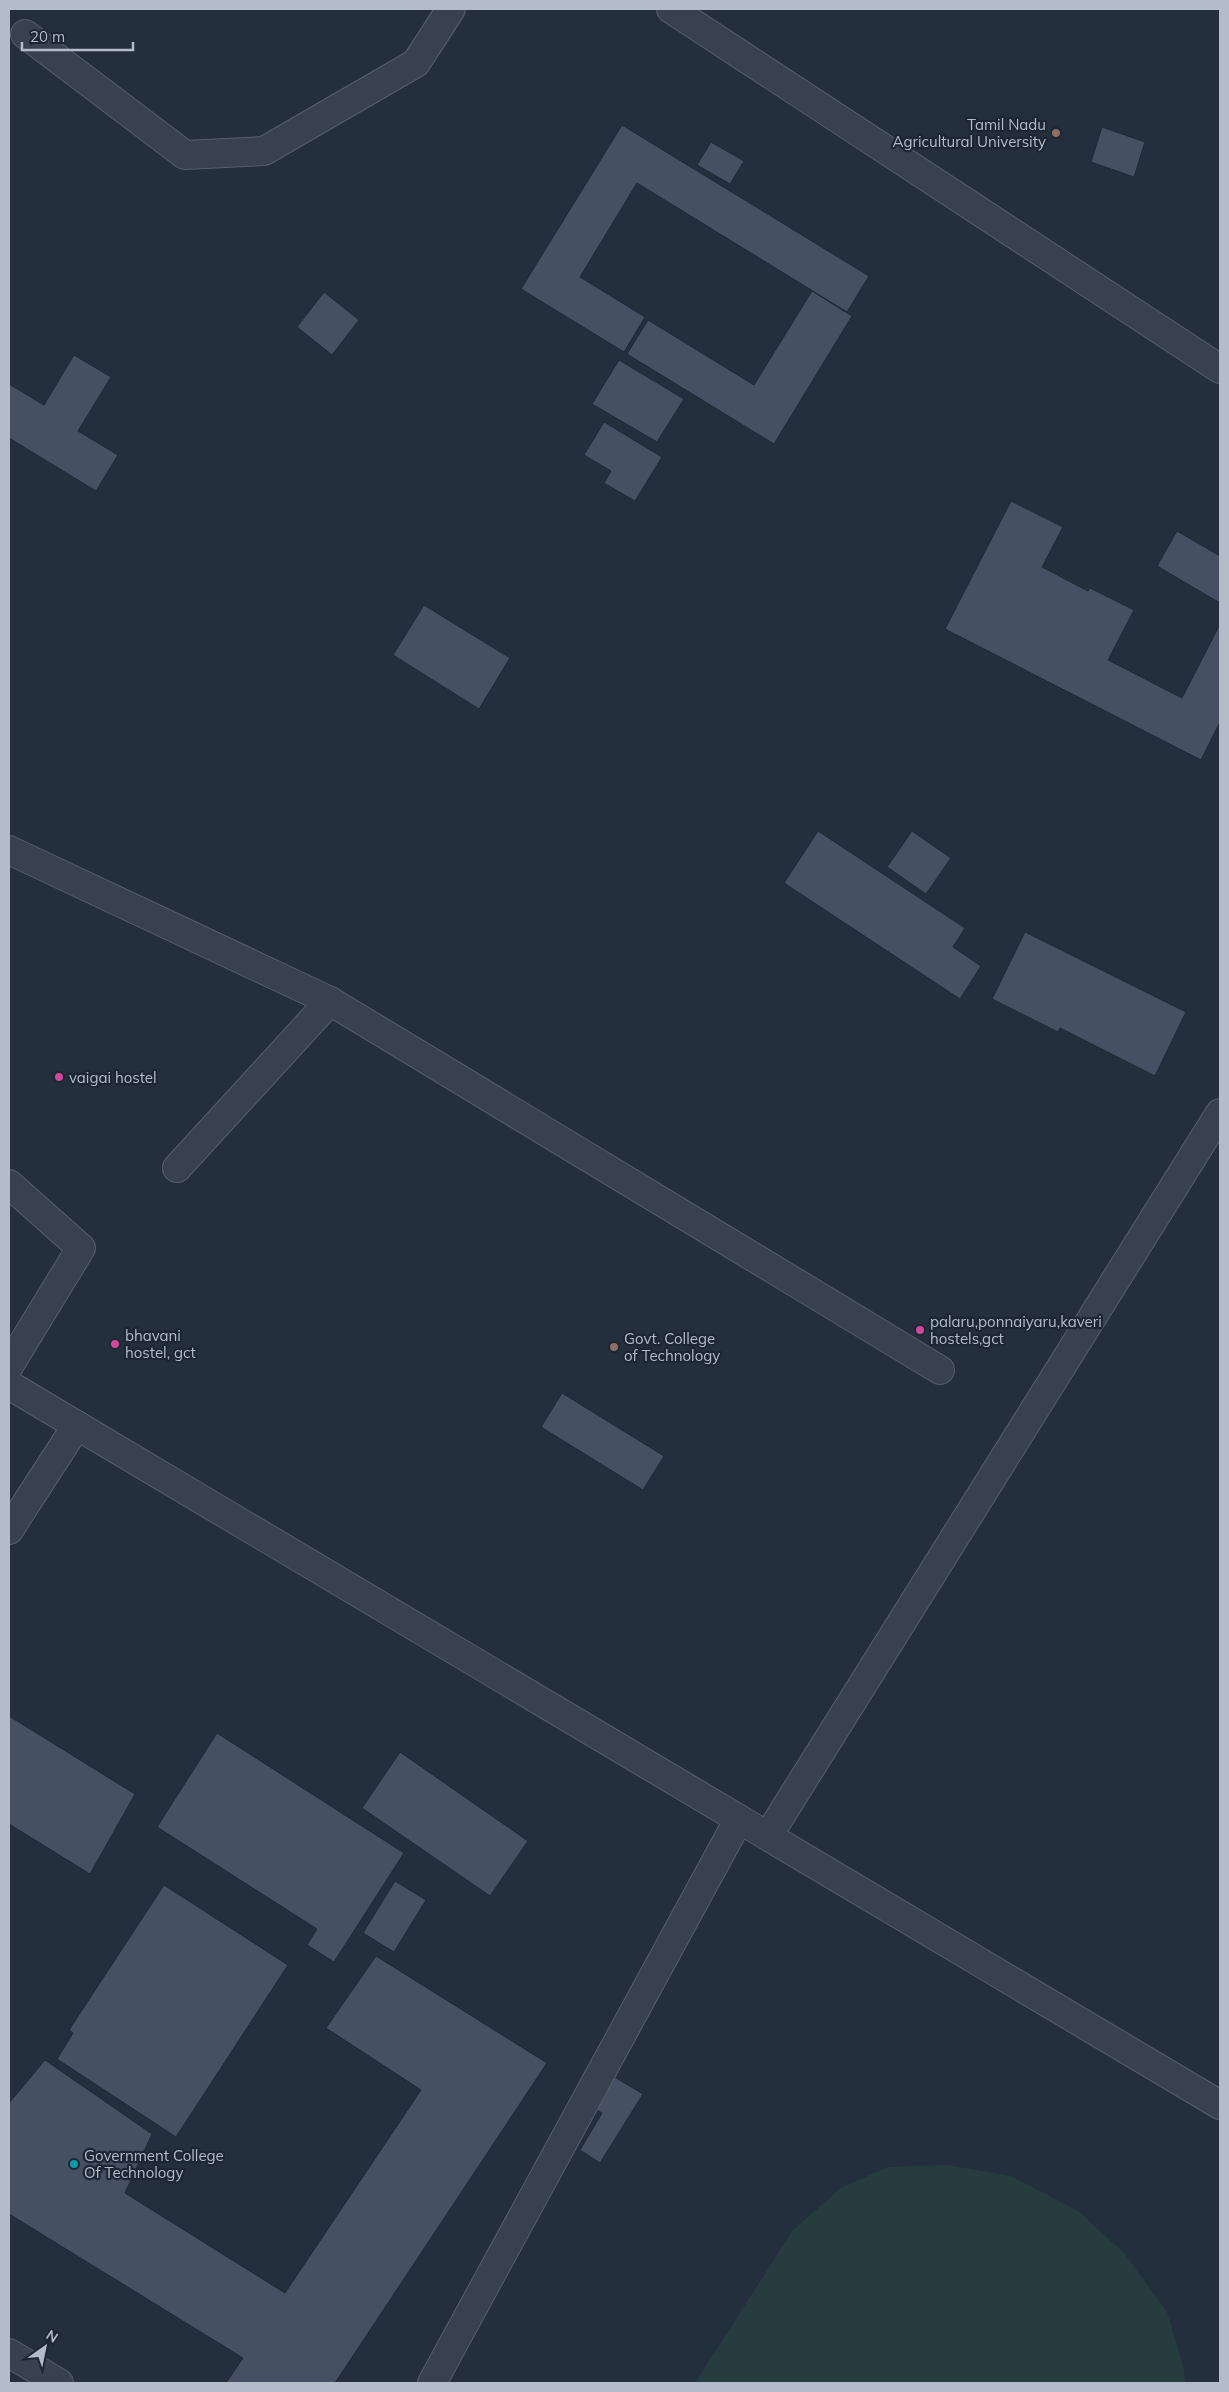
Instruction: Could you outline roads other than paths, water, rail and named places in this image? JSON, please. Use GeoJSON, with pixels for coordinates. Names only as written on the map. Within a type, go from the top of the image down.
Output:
{"type":"FeatureCollection","features":[{"type":"Feature","properties":{"kind":"street"},"geometry":{"type":"LineString","coordinates":[[25,34],[185,155],[264,151],[416,63],[451,9]]}},
{"type":"Feature","properties":{"kind":"street"},"geometry":{"type":"LineString","coordinates":[[671,9],[1220,368]]}},
{"type":"Feature","properties":{"kind":"street"},"geometry":{"type":"LineString","coordinates":[[9,850],[330,1002],[940,1370]]}},
{"type":"Feature","properties":{"kind":"street"},"geometry":{"type":"LineString","coordinates":[[177,1168],[330,1002]]}},
{"type":"Feature","properties":{"kind":"street"},"geometry":{"type":"LineString","coordinates":[[768,1836],[1220,1112]]}},
{"type":"Feature","properties":{"kind":"street"},"geometry":{"type":"LineString","coordinates":[[9,1184],[81,1248],[9,1366]]}},
{"type":"Feature","properties":{"kind":"street"},"geometry":{"type":"LineString","coordinates":[[9,1384],[1220,2105]]}},
{"type":"Feature","properties":{"kind":"street"},"geometry":{"type":"LineString","coordinates":[[9,1530],[77,1426]]}},
{"type":"Feature","properties":{"kind":"street"},"geometry":{"type":"LineString","coordinates":[[432,2383],[739,1819]]}},
{"type":"Feature","properties":{"kind":"street"},"geometry":{"type":"LineString","coordinates":[[9,2353],[59,2383]]}},
{"type":"Feature","properties":{"kind":"place","name":"Tamil Nadu Agricultural University"},"geometry":{"type":"Point","coordinates":[1056,133]}},
{"type":"Feature","properties":{"kind":"place","name":"vaigai hostel"},"geometry":{"type":"Point","coordinates":[59,1077]}},
{"type":"Feature","properties":{"kind":"place","name":"palaru,ponnaiyaru,kaveri hostels,gct"},"geometry":{"type":"Point","coordinates":[920,1330]}},
{"type":"Feature","properties":{"kind":"place","name":"bhavani hostel, gct"},"geometry":{"type":"Point","coordinates":[115,1344]}},
{"type":"Feature","properties":{"kind":"place","name":"Govt. College of Technology"},"geometry":{"type":"Point","coordinates":[614,1347]}},
{"type":"Feature","properties":{"kind":"place","name":"Government College Of Technology"},"geometry":{"type":"Point","coordinates":[74,2164]}}]}
